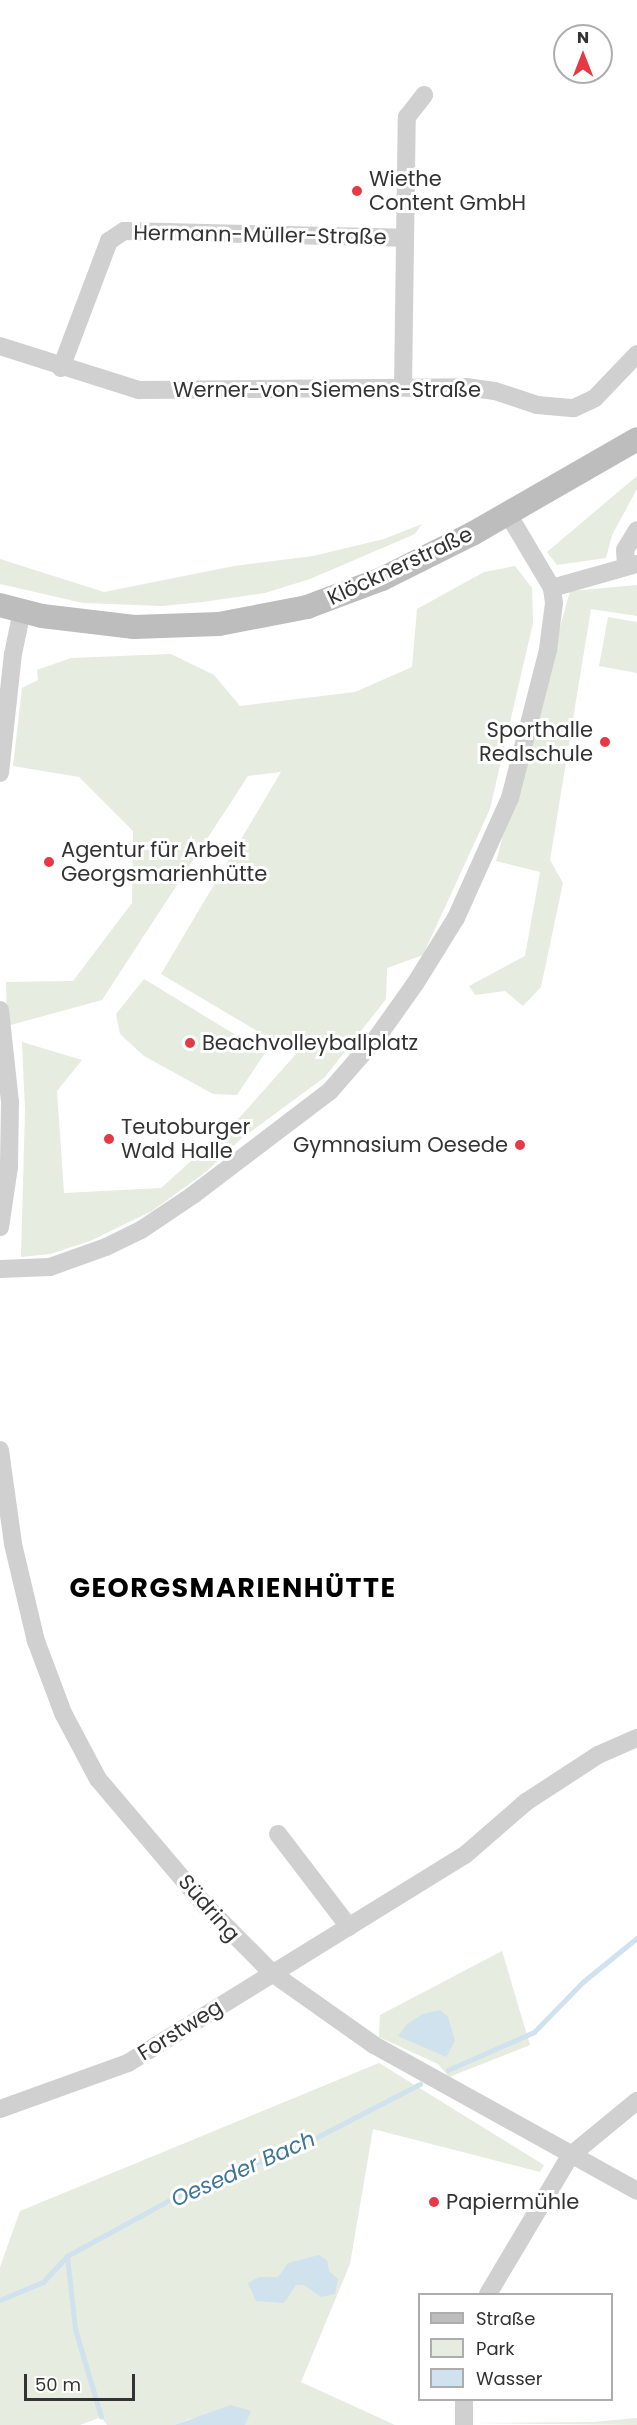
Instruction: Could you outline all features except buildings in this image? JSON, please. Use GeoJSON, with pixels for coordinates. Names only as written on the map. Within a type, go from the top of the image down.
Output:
{"type":"FeatureCollection","features":[{"type":"Feature","properties":{"kind":"main road","name":"Klöcknerstraße"},"geometry":{"type":"LineString","coordinates":[[11,608],[134,627],[178,627],[263,617],[307,607],[382,579],[508,514],[637,439]]}},
{"type":"Feature","properties":{"kind":"street","name":"Hermann-Müller-Straße"},"geometry":{"type":"LineString","coordinates":[[403,387],[407,117],[424,95]]}},
{"type":"Feature","properties":{"kind":"street","name":"Hermann-Müller-Straße"},"geometry":{"type":"LineString","coordinates":[[61,368],[109,241],[124,231],[404,238]]}},
{"type":"Feature","properties":{"kind":"street","name":"Werner-von-Siemens-Straße"},"geometry":{"type":"LineString","coordinates":[[0,346],[61,368],[139,390],[403,387],[485,389],[537,405],[574,408],[596,398],[637,354]]}},
{"type":"Feature","properties":{"kind":"street"},"geometry":{"type":"LineString","coordinates":[[0,1269],[50,1267],[141,1230],[330,1091],[378,1036],[456,918],[510,798],[548,650],[554,610],[552,588],[508,514]]}},
{"type":"Feature","properties":{"kind":"street"},"geometry":{"type":"LineString","coordinates":[[552,588],[631,564],[625,550],[637,530]]}},
{"type":"Feature","properties":{"kind":"street"},"geometry":{"type":"LineString","coordinates":[[0,772],[13,654],[11,608]]}},
{"type":"Feature","properties":{"kind":"street"},"geometry":{"type":"LineString","coordinates":[[0,1010],[10,1102],[9,1167],[0,1227]]}},
{"type":"Feature","properties":{"kind":"street","name":"Südring"},"geometry":{"type":"LineString","coordinates":[[0,1450],[13,1544],[36,1641],[63,1713],[98,1779],[238,1943],[272,1973],[374,2045],[637,2192]]}},
{"type":"Feature","properties":{"kind":"street","name":"Forstweg"},"geometry":{"type":"LineString","coordinates":[[0,2109],[128,2063],[465,1855],[526,1802],[589,1760],[637,1738]]}},
{"type":"Feature","properties":{"kind":"street"},"geometry":{"type":"LineString","coordinates":[[278,1834],[349,1927]]}},
{"type":"Feature","properties":{"kind":"street"},"geometry":{"type":"LineString","coordinates":[[489,2293],[570,2156],[637,2101]]}},
{"type":"Feature","properties":{"kind":"street"},"geometry":{"type":"LineString","coordinates":[[464,2401],[464,2425]]}},
{"type":"Feature","properties":{"kind":"green space"},"geometry":{"type":"Polygon","coordinates":[[[637,476],[637,489],[612,535],[606,558],[557,565],[547,552],[637,476]]]}},
{"type":"Feature","properties":{"kind":"green space"},"geometry":{"type":"Polygon","coordinates":[[[422,524],[415,534],[310,579],[265,593],[203,602],[162,606],[83,603],[0,584],[0,559],[104,592],[234,566],[313,556],[384,539],[422,524]]]}},
{"type":"Feature","properties":{"kind":"green space"},"geometry":{"type":"Polygon","coordinates":[[[515,566],[532,588],[533,623],[490,809],[423,955],[387,968],[386,999],[325,1077],[242,1138],[207,1171],[152,1211],[90,1241],[50,1254],[21,1257],[25,1110],[22,1042],[82,1060],[57,1091],[64,1193],[161,1188],[241,1116],[296,1054],[161,974],[281,772],[248,776],[102,1000],[7,1026],[6,982],[73,981],[132,903],[133,831],[79,777],[13,766],[22,688],[38,680],[37,670],[71,658],[171,654],[214,675],[240,706],[355,692],[412,667],[417,609],[484,572],[515,566]]]}},
{"type":"Feature","properties":{"kind":"green space"},"geometry":{"type":"Polygon","coordinates":[[[637,585],[637,616],[591,609],[550,860],[563,883],[541,987],[523,1006],[505,991],[475,995],[469,986],[525,956],[540,872],[496,861],[570,591],[637,585]]]}},
{"type":"Feature","properties":{"kind":"green space"},"geometry":{"type":"Polygon","coordinates":[[[608,617],[637,622],[637,673],[599,666],[608,617]]]}},
{"type":"Feature","properties":{"kind":"green space","name":"Beachvolleyballplatz"},"geometry":{"type":"Polygon","coordinates":[[[144,979],[265,1053],[237,1095],[213,1094],[144,1056],[120,1034],[116,1014],[144,979]]]}},
{"type":"Feature","properties":{"kind":"green space"},"geometry":{"type":"Polygon","coordinates":[[[502,1951],[530,2045],[449,2077],[438,2064],[379,2037],[380,2015],[502,1951]]]}},
{"type":"Feature","properties":{"kind":"green space"},"geometry":{"type":"Polygon","coordinates":[[[379,2063],[544,2165],[540,2172],[373,2129],[350,2264],[301,2382],[395,2425],[245,2425],[250,2411],[189,2419],[174,2425],[107,2425],[101,2417],[80,2425],[0,2425],[0,2267],[20,2211],[379,2063]]]}},
{"type":"Feature","properties":{"kind":"green space"},"geometry":{"type":"Polygon","coordinates":[[[637,2418],[637,2425],[473,2423],[593,2422],[637,2418]]]}},
{"type":"Feature","properties":{"kind":"water"},"geometry":{"type":"Polygon","coordinates":[[[440,2010],[448,2017],[455,2041],[446,2057],[398,2036],[407,2024],[423,2014],[440,2010]]]}},
{"type":"Feature","properties":{"kind":"water"},"geometry":{"type":"Polygon","coordinates":[[[319,2255],[327,2260],[329,2271],[338,2279],[335,2294],[321,2297],[304,2285],[296,2285],[284,2303],[256,2301],[248,2283],[259,2277],[278,2277],[288,2263],[319,2255]]]}},
{"type":"Feature","properties":{"kind":"water"},"geometry":{"type":"Polygon","coordinates":[[[231,2405],[251,2411],[245,2425],[174,2425],[231,2405]]]}},
{"type":"Feature","properties":{"kind":"waterway","name":"Oeseder Bach"},"geometry":{"type":"LineString","coordinates":[[448,2070],[534,2032],[584,1981],[637,1938]]}},
{"type":"Feature","properties":{"kind":"waterway","name":"Oeseder Bach"},"geometry":{"type":"LineString","coordinates":[[101,2417],[75,2329],[67,2256],[197,2185],[300,2146],[420,2084]]}},
{"type":"Feature","properties":{"kind":"waterway","name":"Oeseder Bach"},"geometry":{"type":"LineString","coordinates":[[0,2300],[43,2282],[67,2256]]}},
{"type":"Feature","properties":{"kind":"place","name":"Wiethe Content GmbH"},"geometry":{"type":"Point","coordinates":[357,191]}},
{"type":"Feature","properties":{"kind":"place","name":"Sporthalle Realschule"},"geometry":{"type":"Point","coordinates":[605,742]}},
{"type":"Feature","properties":{"kind":"place","name":"Agentur für Arbeit Georgsmarienhütte"},"geometry":{"type":"Point","coordinates":[49,862]}},
{"type":"Feature","properties":{"kind":"place","name":"Beachvolleyballplatz"},"geometry":{"type":"Point","coordinates":[190,1043]}},
{"type":"Feature","properties":{"kind":"place","name":"Teutoburger Wald Halle"},"geometry":{"type":"Point","coordinates":[109,1139]}},
{"type":"Feature","properties":{"kind":"place","name":"Gymnasium Oesede"},"geometry":{"type":"Point","coordinates":[520,1145]}},
{"type":"Feature","properties":{"kind":"place","name":"Papiermühle"},"geometry":{"type":"Point","coordinates":[434,2202]}},
{"type":"Feature","properties":{"kind":"district","name":"GEORGSMARIENHÜTTE"},"geometry":{"type":"Point","coordinates":[233,1588]}}]}
